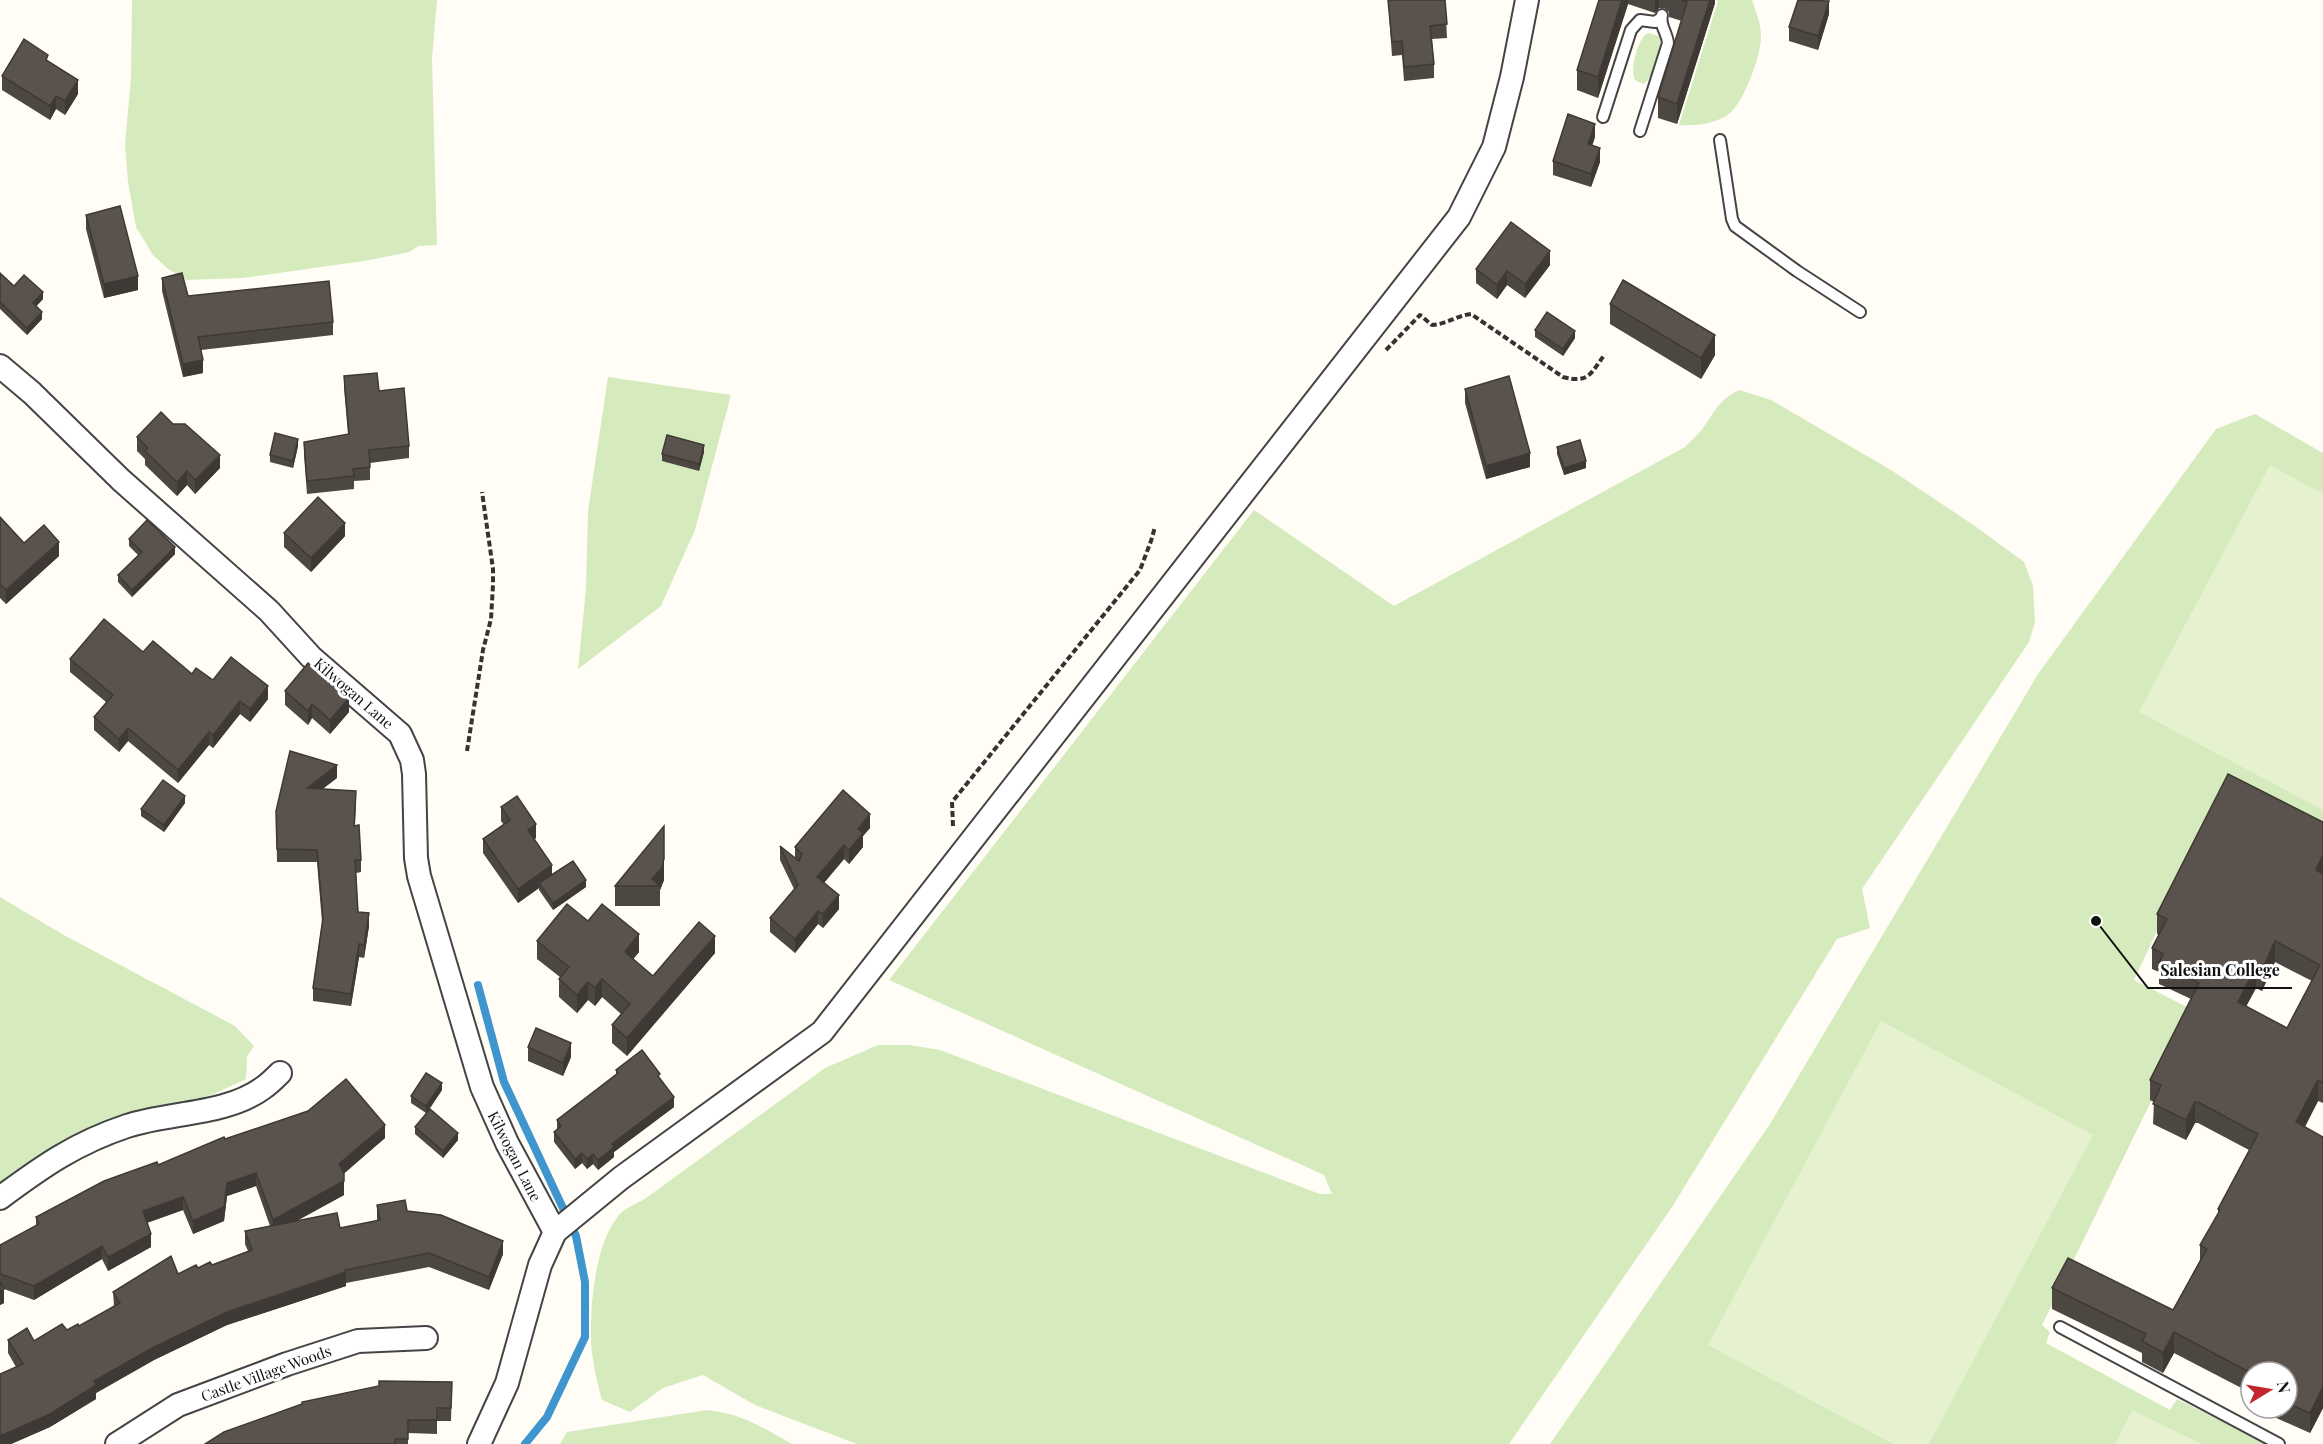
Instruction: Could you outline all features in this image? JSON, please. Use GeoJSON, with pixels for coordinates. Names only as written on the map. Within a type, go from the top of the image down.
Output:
{"type":"FeatureCollection","features":[{"type":"Feature","properties":{"kind":"street"},"geometry":{"type":"LineString","coordinates":[[479,1444],[507,1383],[540,1265],[559,1229],[621,1178],[822,1032],[1459,217],[1494,147],[1512,77],[1527,0]]}},
{"type":"Feature","properties":{"kind":"street","name":"Kilwogan Lane"},"geometry":{"type":"LineString","coordinates":[[0,366],[32,393],[121,480],[269,611],[311,657],[400,734],[410,754],[413,767],[416,858],[419,876],[482,1087],[507,1143],[559,1229]]}},
{"type":"Feature","properties":{"kind":"street"},"geometry":{"type":"LineString","coordinates":[[0,1198],[71,1149],[128,1126],[192,1113],[241,1099],[263,1088],[280,1073]]}},
{"type":"Feature","properties":{"kind":"street","name":"Castle Village Woods"},"geometry":{"type":"LineString","coordinates":[[117,1444],[178,1405],[287,1364],[358,1341],[426,1338]]}},
{"type":"Feature","properties":{"kind":"lane"},"geometry":{"type":"LineString","coordinates":[[1603,117],[1631,30],[1640,20],[1655,21],[1662,16],[1661,24],[1668,43],[1640,131]]}},
{"type":"Feature","properties":{"kind":"lane"},"geometry":{"type":"LineString","coordinates":[[1720,140],[1735,226],[1797,271],[1860,312]]}},
{"type":"Feature","properties":{"kind":"lane"},"geometry":{"type":"LineString","coordinates":[[2060,1326],[2279,1444]]}},
{"type":"Feature","properties":{"kind":"path"},"geometry":{"type":"LineString","coordinates":[[1383,354],[1420,315],[1432,325],[1445,324],[1457,316],[1471,314],[1563,377],[1577,381],[1589,376],[1605,354]]}},
{"type":"Feature","properties":{"kind":"path"},"geometry":{"type":"LineString","coordinates":[[467,752],[483,651],[491,619],[493,569],[482,492]]}},
{"type":"Feature","properties":{"kind":"path"},"geometry":{"type":"LineString","coordinates":[[958,859],[953,844],[952,802],[1140,570],[1155,527]]}},
{"type":"Feature","properties":{"kind":"green space"},"geometry":{"type":"Polygon","coordinates":[[[132,0],[437,0],[432,59],[437,245],[419,246],[409,252],[370,260],[243,278],[187,280],[168,269],[153,255],[136,227],[128,182],[125,144],[131,78],[132,0]]]}},
{"type":"Feature","properties":{"kind":"green space"},"geometry":{"type":"Polygon","coordinates":[[[1716,0],[1752,0],[1761,37],[1755,67],[1740,100],[1729,114],[1706,124],[1679,125],[1718,1],[1716,0]]]}},
{"type":"Feature","properties":{"kind":"green space"},"geometry":{"type":"Polygon","coordinates":[[[1648,33],[1659,36],[1660,47],[1651,76],[1643,84],[1635,80],[1633,69],[1638,47],[1648,33]]]}},
{"type":"Feature","properties":{"kind":"green space"},"geometry":{"type":"Polygon","coordinates":[[[608,377],[731,395],[695,530],[661,606],[578,669],[586,588],[588,511],[608,377]]]}},
{"type":"Feature","properties":{"kind":"green space"},"geometry":{"type":"Polygon","coordinates":[[[1739,390],[1771,400],[1891,470],[2024,562],[2033,586],[2035,622],[2029,642],[1862,889],[1870,928],[1837,939],[1672,1207],[1509,1444],[857,1444],[755,1405],[703,1375],[663,1388],[630,1412],[602,1400],[592,1348],[593,1293],[604,1241],[619,1215],[646,1198],[825,1068],[878,1045],[909,1045],[940,1050],[1320,1194],[1332,1194],[1324,1175],[889,980],[1254,510],[1394,606],[1685,447],[1699,433],[1720,404],[1739,390]]]}},
{"type":"Feature","properties":{"kind":"green space"},"geometry":{"type":"Polygon","coordinates":[[[2255,414],[2323,453],[2323,842],[2225,786],[2134,980],[2195,1011],[2042,1325],[2050,1332],[2046,1343],[2170,1410],[2177,1399],[2268,1444],[1550,1444],[1770,1124],[2038,674],[2216,429],[2255,414]]]}},
{"type":"Feature","properties":{"kind":"green space"},"geometry":{"type":"Polygon","coordinates":[[[2270,465],[2323,494],[2323,810],[2139,712],[2270,465]]]}},
{"type":"Feature","properties":{"kind":"green space"},"geometry":{"type":"Polygon","coordinates":[[[0,897],[62,934],[235,1026],[254,1046],[247,1056],[246,1079],[214,1094],[151,1111],[0,1185],[0,897]]]}},
{"type":"Feature","properties":{"kind":"green space"},"geometry":{"type":"Polygon","coordinates":[[[1881,1021],[2093,1135],[1929,1444],[1893,1444],[1708,1345],[1881,1021]]]}},
{"type":"Feature","properties":{"kind":"green space"},"geometry":{"type":"Polygon","coordinates":[[[707,1410],[742,1418],[792,1444],[560,1444],[567,1432],[707,1410]]]}},
{"type":"Feature","properties":{"kind":"green space"},"geometry":{"type":"Polygon","coordinates":[[[2132,1410],[2202,1444],[2115,1444],[2132,1410]]]}},
{"type":"Feature","properties":{"kind":"building"},"geometry":{"type":"Polygon","coordinates":[[[1388,0],[1445,0],[1447,24],[1430,26],[1434,64],[1404,67],[1402,41],[1392,42],[1388,0]]]}},
{"type":"Feature","properties":{"kind":"building"},"geometry":{"type":"Polygon","coordinates":[[[1599,0],[1622,0],[1598,77],[1577,70],[1599,0]]]}},
{"type":"Feature","properties":{"kind":"building"},"geometry":{"type":"Polygon","coordinates":[[[1681,0],[1710,0],[1677,104],[1658,97],[1687,2],[1681,0]]]}},
{"type":"Feature","properties":{"kind":"building"},"geometry":{"type":"Polygon","coordinates":[[[1798,0],[1829,1],[1818,36],[1789,27],[1798,0]]]}},
{"type":"Feature","properties":{"kind":"building"},"geometry":{"type":"Polygon","coordinates":[[[24,39],[48,55],[46,60],[78,80],[65,101],[56,96],[50,106],[2,76],[24,39]]]}},
{"type":"Feature","properties":{"kind":"building"},"geometry":{"type":"Polygon","coordinates":[[[1568,114],[1595,124],[1588,144],[1600,148],[1591,174],[1553,161],[1568,114]]]}},
{"type":"Feature","properties":{"kind":"building"},"geometry":{"type":"Polygon","coordinates":[[[120,206],[138,276],[104,284],[86,215],[120,206]]]}},
{"type":"Feature","properties":{"kind":"building"},"geometry":{"type":"Polygon","coordinates":[[[1511,222],[1550,251],[1525,284],[1507,271],[1497,285],[1476,269],[1511,222]]]}},
{"type":"Feature","properties":{"kind":"building"},"geometry":{"type":"Polygon","coordinates":[[[0,273],[14,286],[24,275],[43,292],[33,303],[42,312],[27,328],[0,302],[0,273]]]}},
{"type":"Feature","properties":{"kind":"building"},"geometry":{"type":"Polygon","coordinates":[[[182,273],[188,296],[329,281],[333,322],[198,337],[203,360],[183,364],[162,278],[182,273]]]}},
{"type":"Feature","properties":{"kind":"building"},"geometry":{"type":"Polygon","coordinates":[[[1623,280],[1715,335],[1701,358],[1610,304],[1623,280]]]}},
{"type":"Feature","properties":{"kind":"building"},"geometry":{"type":"Polygon","coordinates":[[[1547,312],[1575,331],[1563,349],[1535,330],[1547,312]]]}},
{"type":"Feature","properties":{"kind":"building"},"geometry":{"type":"Polygon","coordinates":[[[377,373],[379,391],[404,388],[409,446],[369,450],[370,467],[353,469],[354,476],[307,481],[304,442],[349,434],[344,376],[377,373]]]}},
{"type":"Feature","properties":{"kind":"building"},"geometry":{"type":"Polygon","coordinates":[[[1509,376],[1530,453],[1486,466],[1465,389],[1509,376]]]}},
{"type":"Feature","properties":{"kind":"building"},"geometry":{"type":"Polygon","coordinates":[[[161,412],[173,424],[185,424],[220,455],[195,480],[187,471],[177,482],[145,451],[148,448],[137,437],[161,412]]]}},
{"type":"Feature","properties":{"kind":"building"},"geometry":{"type":"Polygon","coordinates":[[[275,433],[298,439],[293,461],[270,455],[275,433]]]}},
{"type":"Feature","properties":{"kind":"building"},"geometry":{"type":"Polygon","coordinates":[[[667,435],[704,445],[699,464],[662,454],[667,435]]]}},
{"type":"Feature","properties":{"kind":"building"},"geometry":{"type":"Polygon","coordinates":[[[1580,440],[1586,461],[1564,468],[1557,447],[1580,440]]]}},
{"type":"Feature","properties":{"kind":"building"},"geometry":{"type":"Polygon","coordinates":[[[318,497],[345,523],[311,558],[284,533],[318,497]]]}},
{"type":"Feature","properties":{"kind":"building"},"geometry":{"type":"Polygon","coordinates":[[[0,517],[24,543],[44,525],[59,542],[6,590],[0,584],[0,517]]]}},
{"type":"Feature","properties":{"kind":"building"},"geometry":{"type":"Polygon","coordinates":[[[147,520],[175,547],[132,590],[118,575],[142,552],[129,539],[147,520]]]}},
{"type":"Feature","properties":{"kind":"building"},"geometry":{"type":"Polygon","coordinates":[[[104,619],[143,652],[153,641],[192,674],[196,668],[213,680],[231,657],[268,686],[250,709],[240,701],[213,735],[209,732],[178,770],[128,728],[119,739],[94,717],[113,695],[70,659],[104,619]]]}},
{"type":"Feature","properties":{"kind":"building"},"geometry":{"type":"Polygon","coordinates":[[[308,663],[349,698],[330,720],[312,704],[308,711],[285,691],[308,663]]]}},
{"type":"Feature","properties":{"kind":"building"},"geometry":{"type":"Polygon","coordinates":[[[290,751],[337,765],[307,788],[356,791],[354,826],[359,825],[361,860],[355,860],[358,912],[369,913],[364,945],[359,944],[351,994],[313,988],[323,918],[317,850],[277,849],[276,811],[290,751]]]}},
{"type":"Feature","properties":{"kind":"building"},"geometry":{"type":"Polygon","coordinates":[[[2228,774],[2323,822],[2323,855],[2316,870],[2323,874],[2323,1083],[2318,1080],[2296,1122],[2323,1137],[2323,1387],[2310,1413],[2299,1408],[2299,1360],[2239,1360],[2239,1367],[2174,1332],[2163,1353],[2142,1341],[2146,1334],[2052,1288],[2068,1258],[2173,1310],[2207,1249],[2200,1245],[2258,1134],[2198,1102],[2195,1102],[2186,1120],[2153,1104],[2161,1085],[2150,1080],[2199,983],[2159,963],[2163,954],[2152,948],[2167,919],[2157,914],[2228,774]],[[2275,941],[2262,970],[2256,967],[2238,1002],[2287,1028],[2320,965],[2275,941]]]}},
{"type":"Feature","properties":{"kind":"building"},"geometry":{"type":"Polygon","coordinates":[[[163,780],[185,796],[164,825],[141,809],[163,780]]]}},
{"type":"Feature","properties":{"kind":"building"},"geometry":{"type":"Polygon","coordinates":[[[843,790],[870,814],[858,829],[863,833],[849,850],[844,845],[817,877],[839,895],[823,914],[818,911],[795,939],[770,918],[798,885],[780,846],[799,861],[802,854],[795,847],[843,790]]]}},
{"type":"Feature","properties":{"kind":"building"},"geometry":{"type":"Polygon","coordinates":[[[517,796],[536,824],[528,830],[552,865],[518,889],[483,839],[510,820],[501,807],[517,796]]]}},
{"type":"Feature","properties":{"kind":"building"},"geometry":{"type":"Polygon","coordinates":[[[664,826],[664,859],[661,869],[652,879],[660,886],[615,886],[664,826]]]}},
{"type":"Feature","properties":{"kind":"building"},"geometry":{"type":"Polygon","coordinates":[[[573,861],[586,880],[553,903],[539,883],[573,861]]]}},
{"type":"Feature","properties":{"kind":"building"},"geometry":{"type":"Polygon","coordinates":[[[567,904],[588,921],[602,904],[639,934],[625,952],[653,976],[699,922],[715,936],[627,1038],[612,1025],[630,1004],[602,979],[595,988],[588,982],[577,995],[559,979],[569,967],[537,941],[567,904]]]}},
{"type":"Feature","properties":{"kind":"building"},"geometry":{"type":"Polygon","coordinates":[[[536,1028],[571,1043],[563,1063],[528,1047],[536,1028]]]}},
{"type":"Feature","properties":{"kind":"building"},"geometry":{"type":"Polygon","coordinates":[[[642,1050],[674,1097],[612,1144],[614,1147],[598,1160],[593,1154],[587,1159],[582,1153],[575,1159],[554,1132],[561,1126],[557,1120],[618,1073],[616,1070],[642,1050]]]}},
{"type":"Feature","properties":{"kind":"building"},"geometry":{"type":"Polygon","coordinates":[[[426,1073],[442,1083],[426,1106],[411,1096],[426,1073]]]}},
{"type":"Feature","properties":{"kind":"building"},"geometry":{"type":"Polygon","coordinates":[[[346,1079],[385,1125],[339,1164],[344,1174],[344,1181],[273,1220],[256,1173],[227,1183],[224,1207],[193,1221],[183,1197],[143,1211],[151,1234],[108,1257],[102,1246],[34,1286],[0,1274],[0,1245],[39,1224],[36,1217],[104,1181],[157,1162],[158,1165],[224,1137],[225,1139],[308,1111],[346,1079]]]}},
{"type":"Feature","properties":{"kind":"building"},"geometry":{"type":"Polygon","coordinates":[[[430,1109],[458,1133],[443,1151],[415,1127],[430,1109]]]}},
{"type":"Feature","properties":{"kind":"building"},"geometry":{"type":"Polygon","coordinates":[[[405,1200],[407,1211],[441,1215],[503,1241],[489,1277],[429,1253],[345,1270],[346,1272],[227,1312],[154,1347],[94,1381],[96,1385],[50,1414],[0,1436],[0,1374],[23,1364],[8,1340],[27,1328],[34,1341],[62,1324],[67,1330],[78,1324],[79,1326],[120,1303],[113,1292],[171,1256],[178,1274],[196,1265],[198,1268],[210,1262],[212,1265],[252,1250],[245,1231],[337,1213],[340,1228],[380,1220],[377,1205],[405,1200]]]}},
{"type":"Feature","properties":{"kind":"building"},"geometry":{"type":"Polygon","coordinates":[[[379,1381],[452,1382],[451,1408],[437,1408],[437,1420],[408,1420],[408,1439],[395,1439],[395,1444],[205,1444],[224,1432],[302,1404],[302,1402],[379,1386],[379,1381]]]}},
{"type":"Feature","properties":{"kind":"waterway"},"geometry":{"type":"LineString","coordinates":[[478,985],[504,1082],[576,1236],[585,1282],[585,1337],[547,1417],[525,1444]]}},
{"type":"Feature","properties":{"kind":"place","name":"Salesian College"},"geometry":{"type":"Point","coordinates":[2096,921]}}]}
